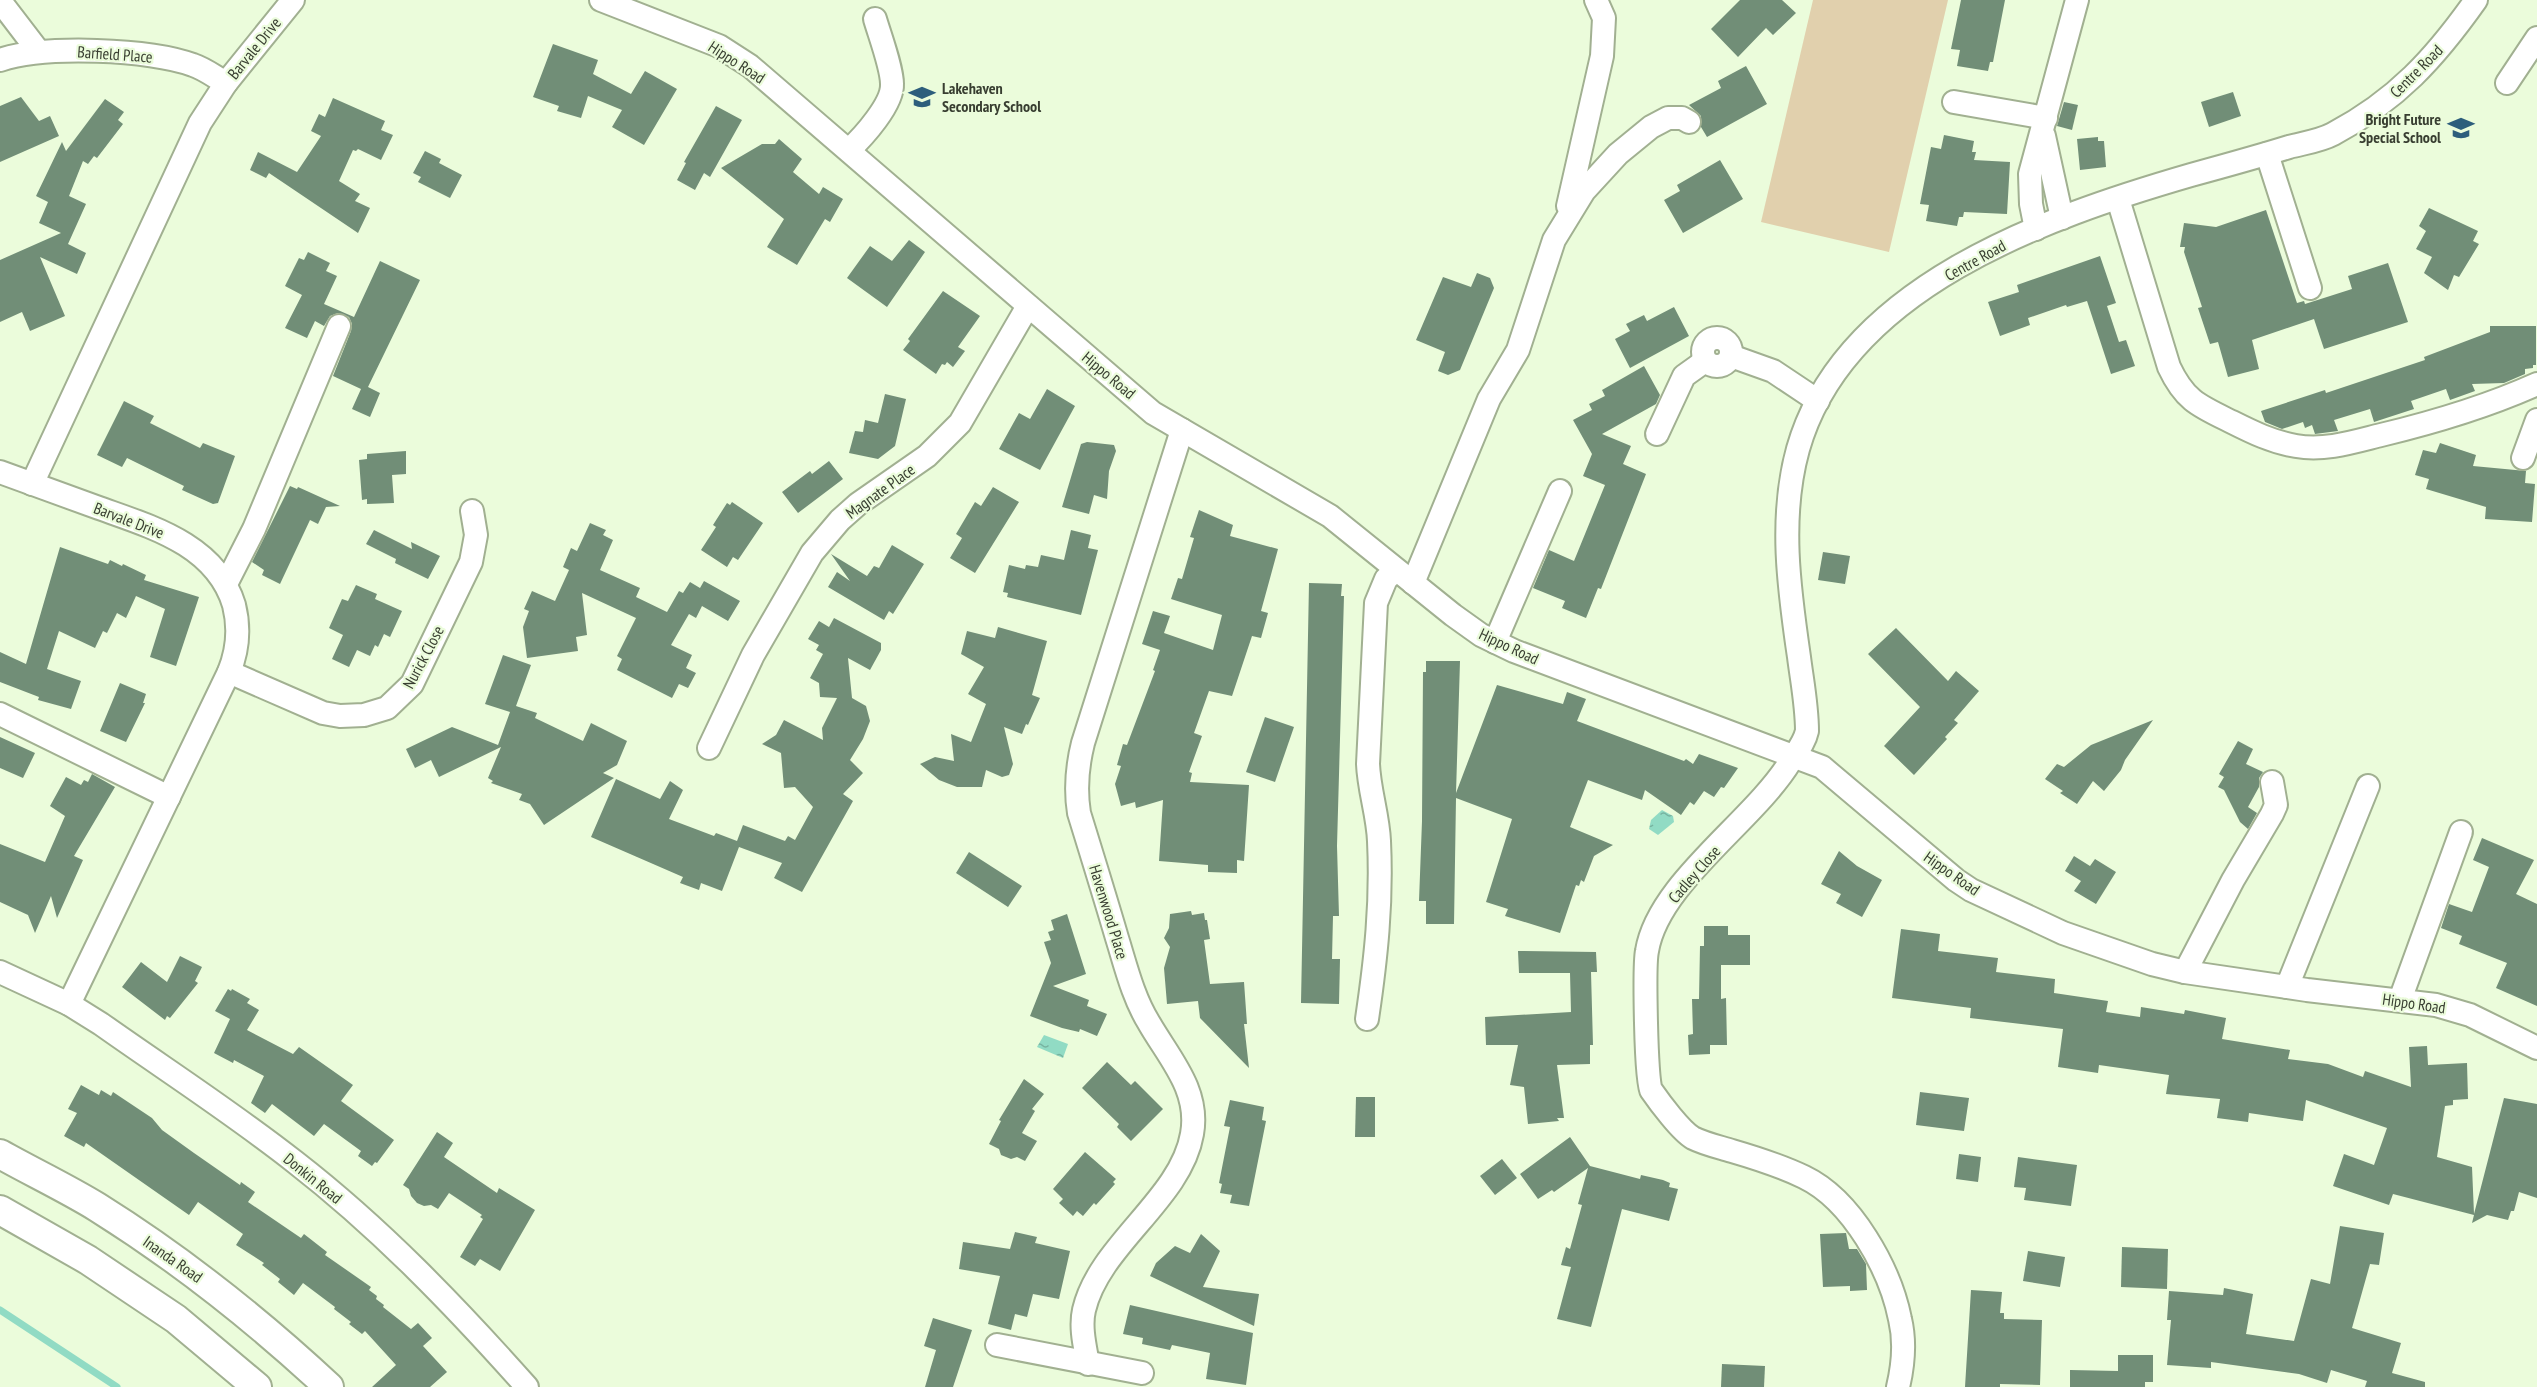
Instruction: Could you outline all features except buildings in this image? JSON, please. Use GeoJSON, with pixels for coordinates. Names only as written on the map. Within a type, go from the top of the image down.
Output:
{"type":"FeatureCollection","features":[{"type":"Feature","properties":{"kind":"main road","name":"Inanda Road"},"geometry":{"type":"LineString","coordinates":[[0,1154],[96,1206],[187,1268],[278,1339],[329,1387]]}},
{"type":"Feature","properties":{"kind":"main road"},"geometry":{"type":"LineString","coordinates":[[0,1210],[88,1260],[176,1319],[256,1387]]}},
{"type":"Feature","properties":{"kind":"street","name":"Barvale Drive"},"geometry":{"type":"LineString","coordinates":[[69,1004],[229,672],[238,639],[237,616],[226,584],[213,565],[193,549],[153,527],[32,484],[200,123],[226,83],[293,0]]}},
{"type":"Feature","properties":{"kind":"street","name":"Hippo Road"},"geometry":{"type":"LineString","coordinates":[[601,0],[719,46],[750,66],[1153,412],[1330,516],[1453,615],[1495,642],[1794,755],[1830,772],[1909,843],[1950,876],[1971,890],[2086,943],[2185,972],[2452,1009],[2537,1048]]}},
{"type":"Feature","properties":{"kind":"street"},"geometry":{"type":"LineString","coordinates":[[1565,222],[1602,56],[1604,18],[1596,0]]}},
{"type":"Feature","properties":{"kind":"street"},"geometry":{"type":"LineString","coordinates":[[2036,229],[2031,204],[2030,174],[2077,0]]}},
{"type":"Feature","properties":{"kind":"street","name":"Centre Road"},"geometry":{"type":"LineString","coordinates":[[1794,755],[1804,742],[1807,720],[1790,591],[1787,531],[1789,497],[1798,449],[1818,401],[1843,362],[1872,330],[1918,293],[1967,262],[2036,229],[2143,189],[2329,136],[2389,98],[2420,72],[2452,34],[2476,0]]}},
{"type":"Feature","properties":{"kind":"street"},"geometry":{"type":"LineString","coordinates":[[0,1],[39,52]]}},
{"type":"Feature","properties":{"kind":"street"},"geometry":{"type":"LineString","coordinates":[[849,150],[865,136],[890,96],[892,83],[875,19]]}},
{"type":"Feature","properties":{"kind":"street"},"geometry":{"type":"LineString","coordinates":[[2507,83],[2537,38]]}},
{"type":"Feature","properties":{"kind":"street","name":"Barfield Place"},"geometry":{"type":"LineString","coordinates":[[0,60],[39,52],[126,54],[172,58],[195,66],[226,83]]}},
{"type":"Feature","properties":{"kind":"street"},"geometry":{"type":"LineString","coordinates":[[1954,102],[2044,123]]}},
{"type":"Feature","properties":{"kind":"street"},"geometry":{"type":"LineString","coordinates":[[1367,1019],[1380,914],[1379,839],[1369,784],[1368,764],[1377,603],[1386,579],[1405,576],[1489,399],[1518,350],[1551,249],[1588,184],[1618,154],[1661,121],[1676,117],[1689,122]]}},
{"type":"Feature","properties":{"kind":"street"},"geometry":{"type":"LineString","coordinates":[[2044,123],[2062,218]]}},
{"type":"Feature","properties":{"kind":"street"},"geometry":{"type":"LineString","coordinates":[[2266,154],[2310,288]]}},
{"type":"Feature","properties":{"kind":"street"},"geometry":{"type":"LineString","coordinates":[[2118,199],[2169,367],[2177,384],[2187,398],[2206,410],[2265,438],[2297,446],[2338,446],[2445,420],[2537,384]]}},
{"type":"Feature","properties":{"kind":"street","name":"Magnate Place"},"geometry":{"type":"LineString","coordinates":[[709,748],[753,654],[812,554],[840,520],[858,504],[927,456],[955,430],[1028,306]]}},
{"type":"Feature","properties":{"kind":"street"},"geometry":{"type":"LineString","coordinates":[[226,584],[254,529],[339,326]]}},
{"type":"Feature","properties":{"kind":"street"},"geometry":{"type":"LineString","coordinates":[[1657,434],[1684,376],[1705,361],[1702,351],[1704,346],[1716,338],[1730,346],[1731,356],[1773,371],[1818,401]]}},
{"type":"Feature","properties":{"kind":"street"},"geometry":{"type":"LineString","coordinates":[[2523,458],[2537,420]]}},
{"type":"Feature","properties":{"kind":"street","name":"Havenwood Place"},"geometry":{"type":"LineString","coordinates":[[1088,1364],[1083,1335],[1083,1312],[1090,1292],[1100,1274],[1169,1183],[1185,1157],[1193,1133],[1193,1109],[1188,1087],[1148,1022],[1134,992],[1081,820],[1076,791],[1077,767],[1083,743],[1182,430]]}},
{"type":"Feature","properties":{"kind":"street"},"geometry":{"type":"LineString","coordinates":[[0,472],[32,484]]}},
{"type":"Feature","properties":{"kind":"street"},"geometry":{"type":"LineString","coordinates":[[1495,642],[1560,491]]}},
{"type":"Feature","properties":{"kind":"street","name":"Nurick Close"},"geometry":{"type":"LineString","coordinates":[[229,672],[323,713],[340,716],[364,715],[387,708],[412,684],[471,562],[476,534],[472,510]]}},
{"type":"Feature","properties":{"kind":"street"},"geometry":{"type":"LineString","coordinates":[[0,714],[169,797]]}},
{"type":"Feature","properties":{"kind":"street","name":"Cadley Close"},"geometry":{"type":"LineString","coordinates":[[1794,755],[1768,793],[1678,888],[1657,920],[1647,951],[1645,972],[1649,1088],[1691,1137],[1761,1159],[1806,1178],[1836,1200],[1859,1225],[1895,1297],[1901,1322],[1902,1345],[1898,1387]]}},
{"type":"Feature","properties":{"kind":"street"},"geometry":{"type":"LineString","coordinates":[[2185,972],[2272,814],[2276,805],[2272,782]]}},
{"type":"Feature","properties":{"kind":"street"},"geometry":{"type":"LineString","coordinates":[[2287,987],[2368,786]]}},
{"type":"Feature","properties":{"kind":"street"},"geometry":{"type":"LineString","coordinates":[[2400,1000],[2461,832]]}},
{"type":"Feature","properties":{"kind":"street"},"geometry":{"type":"LineString","coordinates":[[0,972],[69,1004]]}},
{"type":"Feature","properties":{"kind":"street","name":"Donkin Road"},"geometry":{"type":"LineString","coordinates":[[69,1004],[101,1024],[294,1161],[401,1253],[482,1337],[526,1387]]}},
{"type":"Feature","properties":{"kind":"street"},"geometry":{"type":"LineString","coordinates":[[997,1345],[1142,1373]]}},
{"type":"Feature","properties":{"kind":"shaded area"},"geometry":{"type":"Polygon","coordinates":[[[1813,0],[1948,0],[1889,252],[1761,222],[1813,0]]]}},
{"type":"Feature","properties":{"kind":"water"},"geometry":{"type":"Polygon","coordinates":[[[1662,810],[1673,816],[1674,822],[1658,835],[1649,829],[1651,820],[1662,810]]]}},
{"type":"Feature","properties":{"kind":"water"},"geometry":{"type":"Polygon","coordinates":[[[1044,1035],[1068,1044],[1063,1058],[1037,1047],[1044,1035]]]}},
{"type":"Feature","properties":{"kind":"waterway"},"geometry":{"type":"LineString","coordinates":[[0,1310],[117,1387]]}},
{"type":"Feature","properties":{"kind":"place","name":"Lakehaven Secondary School"},"geometry":{"type":"Point","coordinates":[922,97]}},
{"type":"Feature","properties":{"kind":"place","name":"Bright Future Special School"},"geometry":{"type":"Point","coordinates":[2461,128]}}]}
